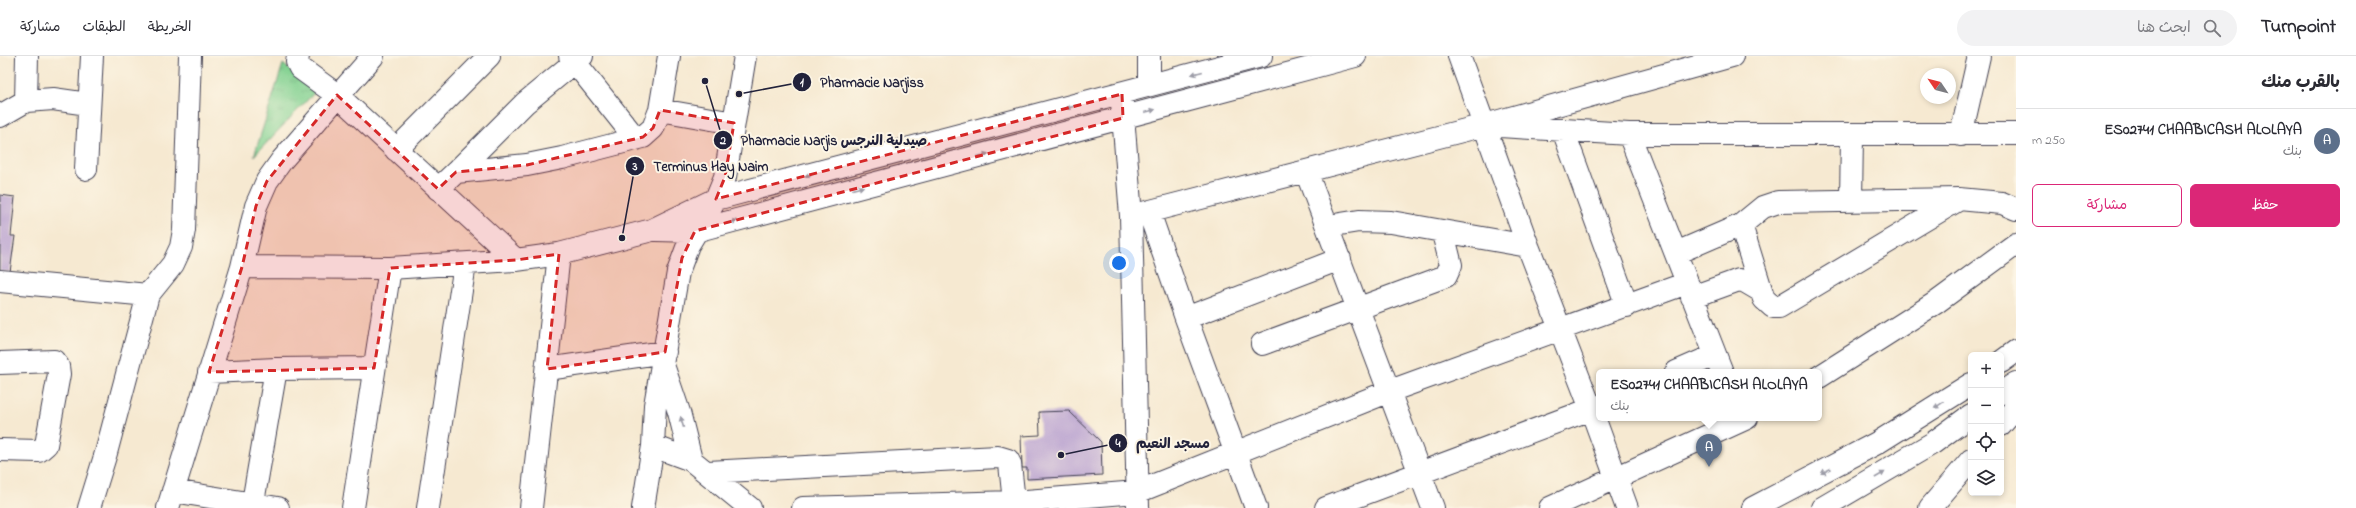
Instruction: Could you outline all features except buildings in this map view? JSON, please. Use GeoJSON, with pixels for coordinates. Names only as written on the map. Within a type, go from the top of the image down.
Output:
{"type":"FeatureCollection","features":[{"type":"Feature","properties":{"kind":"street"},"geometry":{"type":"LineString","coordinates":[[26,101],[27,56]]}},
{"type":"Feature","properties":{"kind":"street"},"geometry":{"type":"LineString","coordinates":[[86,170],[88,104],[92,56]]}},
{"type":"Feature","properties":{"kind":"street"},"geometry":{"type":"LineString","coordinates":[[89,508],[106,453],[148,295],[173,264],[181,247],[184,230],[190,56]]}},
{"type":"Feature","properties":{"kind":"street"},"geometry":{"type":"LineString","coordinates":[[298,56],[297,62],[300,68],[337,95],[516,260]]}},
{"type":"Feature","properties":{"kind":"street"},"geometry":{"type":"LineString","coordinates":[[278,508],[171,500],[242,267],[256,206],[267,181],[282,160],[337,95],[373,56]]}},
{"type":"Feature","properties":{"kind":"street"},"geometry":{"type":"LineString","coordinates":[[396,150],[489,56]]}},
{"type":"Feature","properties":{"kind":"street"},"geometry":{"type":"LineString","coordinates":[[456,172],[527,165],[643,137],[653,128],[660,110],[669,56]]}},
{"type":"Feature","properties":{"kind":"street"},"geometry":{"type":"LineString","coordinates":[[642,508],[653,446],[655,406],[678,272],[695,231],[716,199],[725,177],[745,56]]}},
{"type":"Feature","properties":{"kind":"street"},"geometry":{"type":"LineString","coordinates":[[1149,56],[1149,85]]}},
{"type":"Feature","properties":{"kind":"street"},"geometry":{"type":"LineString","coordinates":[[242,267],[390,268],[516,260],[559,254],[652,230],[716,199],[1122,94],[1149,85],[1261,56],[1263,81]]}},
{"type":"Feature","properties":{"kind":"street"},"geometry":{"type":"LineString","coordinates":[[652,230],[695,231],[1355,56]]}},
{"type":"Feature","properties":{"kind":"street"},"geometry":{"type":"LineString","coordinates":[[1326,508],[1595,407],[1561,330],[1528,246],[1459,56]]}},
{"type":"Feature","properties":{"kind":"street"},"geometry":{"type":"LineString","coordinates":[[1140,214],[1485,125],[1732,56]]}},
{"type":"Feature","properties":{"kind":"street"},"geometry":{"type":"LineString","coordinates":[[1961,135],[1979,56]]}},
{"type":"Feature","properties":{"kind":"street"},"geometry":{"type":"LineString","coordinates":[[438,188],[525,103],[576,58],[636,139]]}},
{"type":"Feature","properties":{"kind":"street"},"geometry":{"type":"LineString","coordinates":[[1122,94],[1123,118],[1140,214],[1138,500]]}},
{"type":"Feature","properties":{"kind":"street"},"geometry":{"type":"LineString","coordinates":[[0,116],[26,101],[53,99],[88,104]]}},
{"type":"Feature","properties":{"kind":"street"},"geometry":{"type":"LineString","coordinates":[[660,110],[734,123]]}},
{"type":"Feature","properties":{"kind":"street"},"geometry":{"type":"LineString","coordinates":[[1485,125],[1629,134],[2016,134]]}},
{"type":"Feature","properties":{"kind":"street"},"geometry":{"type":"LineString","coordinates":[[1563,130],[1627,306]]}},
{"type":"Feature","properties":{"kind":"street"},"geometry":{"type":"LineString","coordinates":[[1629,134],[1719,364],[1692,369]]}},
{"type":"Feature","properties":{"kind":"street"},"geometry":{"type":"LineString","coordinates":[[1851,202],[1852,135]]}},
{"type":"Feature","properties":{"kind":"street"},"geometry":{"type":"LineString","coordinates":[[1306,171],[1359,307],[1434,508]]}},
{"type":"Feature","properties":{"kind":"street"},"geometry":{"type":"LineString","coordinates":[[1676,253],[1741,225],[1770,203],[1959,199],[1997,202],[2016,209]]}},
{"type":"Feature","properties":{"kind":"street"},"geometry":{"type":"LineString","coordinates":[[1741,225],[1761,291],[1768,304],[1779,307],[1959,199]]}},
{"type":"Feature","properties":{"kind":"street"},"geometry":{"type":"LineString","coordinates":[[1140,214],[1186,318],[1234,452],[1256,508]]}},
{"type":"Feature","properties":{"kind":"street"},"geometry":{"type":"LineString","coordinates":[[1328,226],[1359,221],[1385,222],[1443,233],[1528,246]]}},
{"type":"Feature","properties":{"kind":"street"},"geometry":{"type":"LineString","coordinates":[[1262,344],[1446,276],[1451,265],[1443,233]]}},
{"type":"Feature","properties":{"kind":"street"},"geometry":{"type":"LineString","coordinates":[[1822,374],[1937,302],[2016,244]]}},
{"type":"Feature","properties":{"kind":"street"},"geometry":{"type":"LineString","coordinates":[[531,508],[559,254]]}},
{"type":"Feature","properties":{"kind":"street"},"geometry":{"type":"LineString","coordinates":[[1186,318],[1340,259]]}},
{"type":"Feature","properties":{"kind":"street"},"geometry":{"type":"LineString","coordinates":[[428,508],[466,264]]}},
{"type":"Feature","properties":{"kind":"street"},"geometry":{"type":"LineString","coordinates":[[353,508],[390,268]]}},
{"type":"Feature","properties":{"kind":"street"},"geometry":{"type":"LineString","coordinates":[[803,508],[1138,500],[1234,452],[1390,391],[1627,306],[1689,290],[1739,280],[1744,280],[1761,291]]}},
{"type":"Feature","properties":{"kind":"street"},"geometry":{"type":"LineString","coordinates":[[0,281],[148,295]]}},
{"type":"Feature","properties":{"kind":"street"},"geometry":{"type":"LineString","coordinates":[[2004,360],[2016,351]]}},
{"type":"Feature","properties":{"kind":"street"},"geometry":{"type":"LineString","coordinates":[[547,369],[664,359]]}},
{"type":"Feature","properties":{"kind":"street"},"geometry":{"type":"LineString","coordinates":[[664,359],[680,412],[691,460]]}},
{"type":"Feature","properties":{"kind":"street"},"geometry":{"type":"LineString","coordinates":[[0,362],[54,361],[58,366],[59,374],[46,445],[39,452],[0,450]]}},
{"type":"Feature","properties":{"kind":"street"},"geometry":{"type":"LineString","coordinates":[[209,372],[276,369],[374,368]]}},
{"type":"Feature","properties":{"kind":"street"},"geometry":{"type":"LineString","coordinates":[[252,506],[276,369]]}},
{"type":"Feature","properties":{"kind":"street"},"geometry":{"type":"LineString","coordinates":[[2004,392],[2016,383]]}},
{"type":"Feature","properties":{"kind":"street"},"geometry":{"type":"LineString","coordinates":[[1753,508],[1856,454],[1928,412],[1968,386]]}},
{"type":"Feature","properties":{"kind":"street"},"geometry":{"type":"LineString","coordinates":[[2002,424],[2016,407]]}},
{"type":"Feature","properties":{"kind":"street"},"geometry":{"type":"LineString","coordinates":[[1822,508],[1933,443],[1968,417]]}},
{"type":"Feature","properties":{"kind":"street"},"geometry":{"type":"LineString","coordinates":[[1599,421],[1627,508]]}},
{"type":"Feature","properties":{"kind":"street"},"geometry":{"type":"LineString","coordinates":[[1550,508],[1740,421]]}},
{"type":"Feature","properties":{"kind":"street"},"geometry":{"type":"LineString","coordinates":[[653,446],[691,460],[708,472],[750,508]]}},
{"type":"Feature","properties":{"kind":"street"},"geometry":{"type":"LineString","coordinates":[[708,472],[998,457],[1008,460],[1010,464],[1014,502]]}},
{"type":"Feature","properties":{"kind":"street"},"geometry":{"type":"LineString","coordinates":[[1930,508],[1968,464]]}},
{"type":"Feature","properties":{"kind":"highlighted area"},"geometry":{"type":"Polygon","coordinates":[[[1122,94],[1123,118],[695,231],[682,258],[665,352],[547,369],[559,254],[516,260],[390,268],[374,368],[209,372],[242,267],[256,206],[267,181],[337,95],[438,189],[456,172],[527,165],[643,137],[653,128],[660,110],[734,123],[725,177],[716,199],[1122,94]]]}},
{"type":"Feature","properties":{"kind":"green space"},"geometry":{"type":"Polygon","coordinates":[[[283,64],[316,91],[254,156],[283,64]]]}},
{"type":"Feature","properties":{"kind":"place","name":"Pharmacie Narjis صيدلية النرجس"},"geometry":{"type":"Point","coordinates":[705,81]}},
{"type":"Feature","properties":{"kind":"place","name":"Pharmacie Narjiss"},"geometry":{"type":"Point","coordinates":[739,94]}},
{"type":"Feature","properties":{"kind":"place","name":"Terminus Hay Naim"},"geometry":{"type":"Point","coordinates":[622,238]}},
{"type":"Feature","properties":{"kind":"place","name":"مسجد النعيم"},"geometry":{"type":"Point","coordinates":[1061,455]}},
{"type":"Feature","properties":{"kind":"place","name":"ES02741 CHAABICASH ALOLAYA"},"geometry":{"type":"Point","coordinates":[1709,467]}}]}
